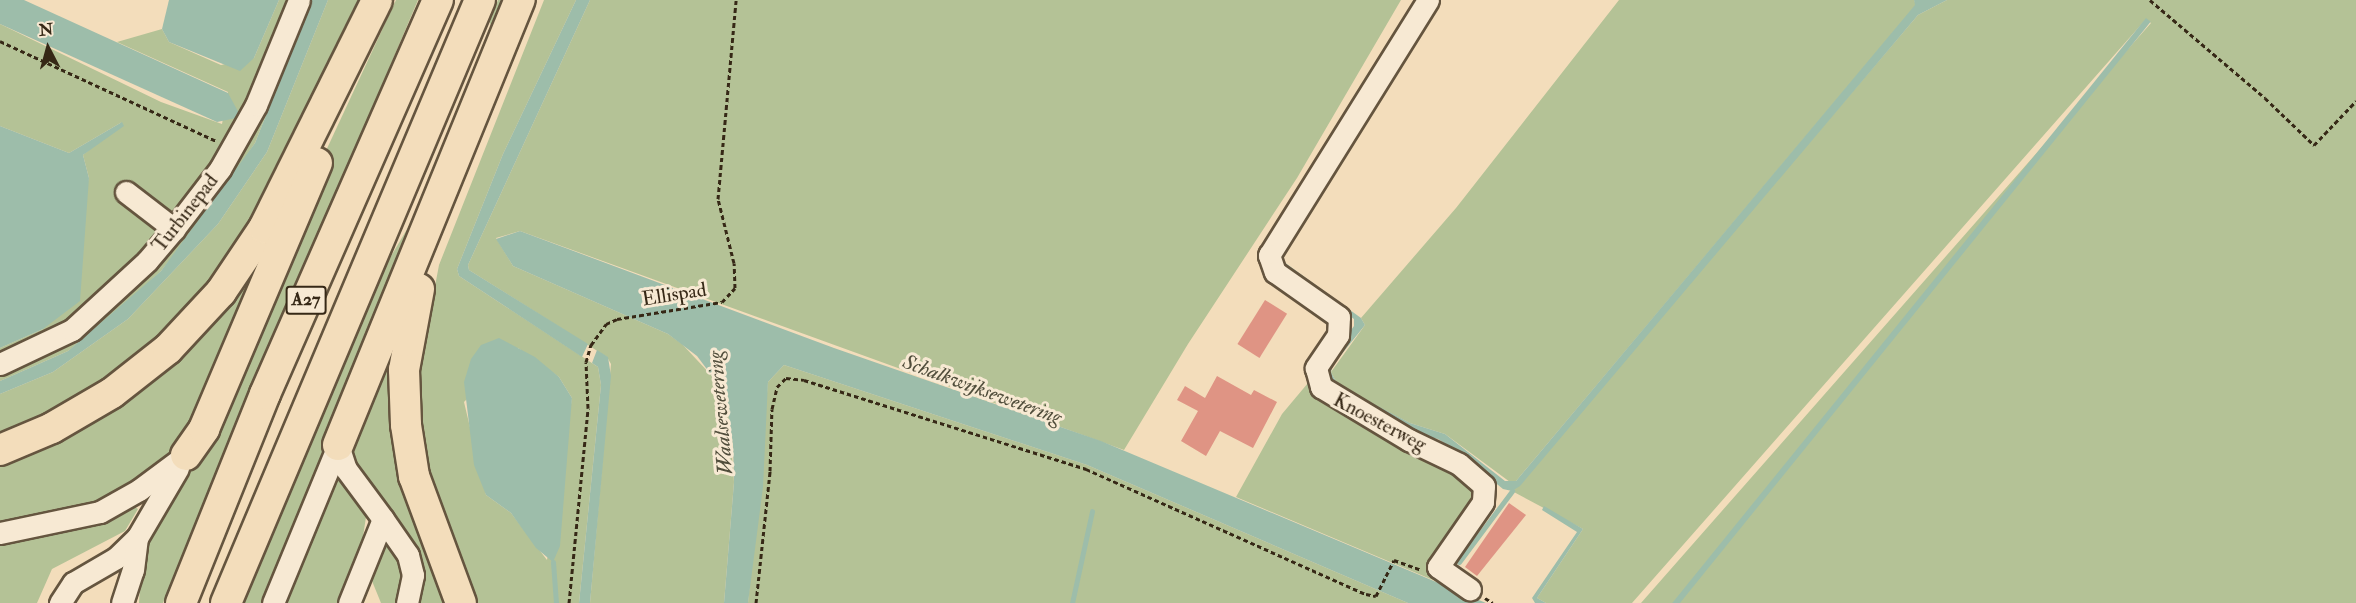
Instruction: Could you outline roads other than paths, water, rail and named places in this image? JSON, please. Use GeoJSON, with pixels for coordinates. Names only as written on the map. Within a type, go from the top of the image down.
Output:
{"type":"FeatureCollection","features":[{"type":"Feature","properties":{"kind":"highway"},"geometry":{"type":"LineString","coordinates":[[0,450],[52,428],[112,393],[168,349],[221,292],[264,228],[377,0]]}},
{"type":"Feature","properties":{"kind":"highway","name":"A27"},"geometry":{"type":"LineString","coordinates":[[186,455],[204,429],[356,75],[383,0]]}},
{"type":"Feature","properties":{"kind":"highway","name":"A27"},"geometry":{"type":"LineString","coordinates":[[181,603],[265,394],[438,0]]}},
{"type":"Feature","properties":{"kind":"highway","name":"A27"},"geometry":{"type":"LineString","coordinates":[[226,603],[480,0]]}},
{"type":"Feature","properties":{"kind":"highway"},"geometry":{"type":"LineString","coordinates":[[338,445],[520,0]]}},
{"type":"Feature","properties":{"kind":"highway"},"geometry":{"type":"LineString","coordinates":[[461,148],[414,306],[404,370],[406,425],[414,476],[461,603]]}},
{"type":"Feature","properties":{"kind":"street","name":"Turbinepad"},"geometry":{"type":"LineString","coordinates":[[0,364],[72,330],[147,261],[174,229],[232,148],[256,105],[299,0]]}},
{"type":"Feature","properties":{"kind":"street","name":"Knoesterweg"},"geometry":{"type":"LineString","coordinates":[[1428,0],[1269,255],[1275,272],[1339,317],[1338,335],[1316,368],[1321,387],[1409,440],[1459,464],[1484,486],[1483,501],[1438,567],[1470,589]]}},
{"type":"Feature","properties":{"kind":"street"},"geometry":{"type":"LineString","coordinates":[[126,192],[174,229]]}},
{"type":"Feature","properties":{"kind":"street"},"geometry":{"type":"LineString","coordinates":[[338,445],[346,469],[408,555],[413,575],[407,603]]}},
{"type":"Feature","properties":{"kind":"street"},"geometry":{"type":"LineString","coordinates":[[273,603],[338,445]]}},
{"type":"Feature","properties":{"kind":"street","name":"A27"},"geometry":{"type":"LineString","coordinates":[[0,533],[100,512],[139,490],[186,455]]}},
{"type":"Feature","properties":{"kind":"street","name":"A27"},"geometry":{"type":"LineString","coordinates":[[60,603],[73,583],[116,558],[137,538],[154,503],[186,455]]}},
{"type":"Feature","properties":{"kind":"street"},"geometry":{"type":"LineString","coordinates":[[349,603],[383,519]]}},
{"type":"Feature","properties":{"kind":"street","name":"A27"},"geometry":{"type":"LineString","coordinates":[[122,603],[134,570],[137,538]]}},
{"type":"Feature","properties":{"kind":"waterway"},"geometry":{"type":"LineString","coordinates":[[1459,562],[1512,491]]}},
{"type":"Feature","properties":{"kind":"waterway"},"geometry":{"type":"LineString","coordinates":[[1072,603],[1092,511]]}},
{"type":"Feature","properties":{"kind":"waterway"},"geometry":{"type":"LineString","coordinates":[[553,562],[556,603]]}},
{"type":"Feature","properties":{"kind":"water label","name":"Schalkwijksewetering"},"geometry":{"type":"Point","coordinates":[982,390]}},
{"type":"Feature","properties":{"kind":"water label","name":"Waalsewetering"},"geometry":{"type":"Point","coordinates":[721,413]}}]}
